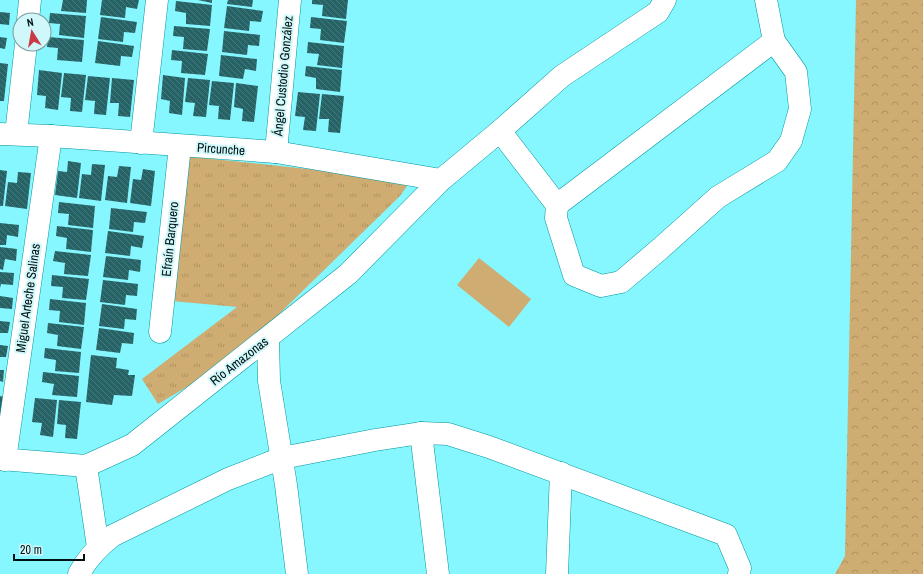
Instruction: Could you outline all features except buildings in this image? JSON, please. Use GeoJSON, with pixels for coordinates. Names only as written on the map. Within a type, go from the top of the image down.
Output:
{"type":"FeatureCollection","features":[{"type":"Feature","properties":{"kind":"street"},"geometry":{"type":"LineString","coordinates":[[29,12],[30,0]]}},
{"type":"Feature","properties":{"kind":"street"},"geometry":{"type":"LineString","coordinates":[[141,143],[157,0]]}},
{"type":"Feature","properties":{"kind":"street","name":"Ángel Custodio González"},"geometry":{"type":"LineString","coordinates":[[276,152],[290,0]]}},
{"type":"Feature","properties":{"kind":"street","name":"Río Amazonas"},"geometry":{"type":"LineString","coordinates":[[2,460],[86,466],[132,445],[348,274],[441,180],[500,131],[562,76],[658,12],[665,0]]}},
{"type":"Feature","properties":{"kind":"street"},"geometry":{"type":"LineString","coordinates":[[500,131],[557,205],[556,218],[574,275],[601,286],[621,282],[718,197],[777,161],[791,141],[800,109],[796,72],[774,41],[766,0]]}},
{"type":"Feature","properties":{"kind":"street"},"geometry":{"type":"LineString","coordinates":[[557,205],[774,41]]}},
{"type":"Feature","properties":{"kind":"street"},"geometry":{"type":"LineString","coordinates":[[8,134],[24,52]]}},
{"type":"Feature","properties":{"kind":"street","name":"Pircunche"},"geometry":{"type":"LineString","coordinates":[[8,134],[276,152],[441,180]]}},
{"type":"Feature","properties":{"kind":"street","name":"Miguel Arteche Salinas"},"geometry":{"type":"LineString","coordinates":[[2,460],[51,136]]}},
{"type":"Feature","properties":{"kind":"street","name":"Efraín Barquero"},"geometry":{"type":"LineString","coordinates":[[160,332],[180,146]]}},
{"type":"Feature","properties":{"kind":"street"},"geometry":{"type":"LineString","coordinates":[[268,338],[269,381],[282,458],[296,574]]}},
{"type":"Feature","properties":{"kind":"street"},"geometry":{"type":"LineString","coordinates":[[421,433],[438,574]]}},
{"type":"Feature","properties":{"kind":"street"},"geometry":{"type":"LineString","coordinates":[[79,574],[87,560],[98,547],[112,536],[228,479],[282,458],[374,440],[421,433],[448,434],[489,447],[726,535],[740,568],[739,574]]}},
{"type":"Feature","properties":{"kind":"street"},"geometry":{"type":"LineString","coordinates":[[86,466],[98,547]]}},
{"type":"Feature","properties":{"kind":"street"},"geometry":{"type":"LineString","coordinates":[[557,574],[561,473]]}},
{"type":"Feature","properties":{"kind":"green space"},"geometry":{"type":"Polygon","coordinates":[[[856,0],[923,0],[923,574],[835,574],[845,556],[856,0]]]}},
{"type":"Feature","properties":{"kind":"green space"},"geometry":{"type":"Polygon","coordinates":[[[185,156],[402,179],[407,186],[400,196],[280,313],[268,339],[158,404],[142,379],[237,307],[172,301],[185,156]]]}},
{"type":"Feature","properties":{"kind":"green space"},"geometry":{"type":"Polygon","coordinates":[[[479,258],[531,299],[509,327],[457,285],[479,258]]]}}]}
